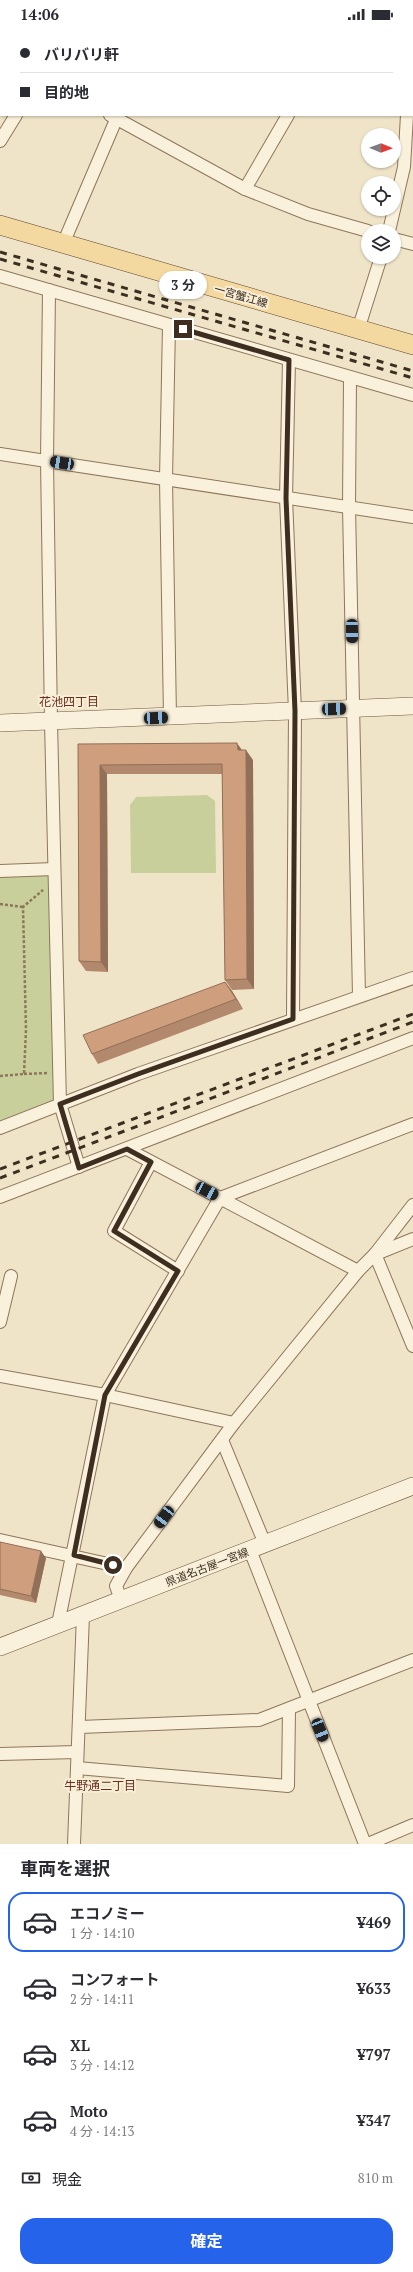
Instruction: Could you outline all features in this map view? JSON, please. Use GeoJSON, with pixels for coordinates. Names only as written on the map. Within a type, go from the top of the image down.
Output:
{"type":"FeatureCollection","features":[{"type":"Feature","properties":{"kind":"main road","name":"一宮蟹江線"},"geometry":{"type":"LineString","coordinates":[[0,225],[413,345]]}},
{"type":"Feature","properties":{"kind":"main road"},"geometry":{"type":"LineString","coordinates":[[0,723],[413,706]]}},
{"type":"Feature","properties":{"kind":"main road","name":"県道名古屋一宮線"},"geometry":{"type":"LineString","coordinates":[[0,1647],[413,1486]]}},
{"type":"Feature","properties":{"kind":"street"},"geometry":{"type":"LineString","coordinates":[[0,142],[15,116]]}},
{"type":"Feature","properties":{"kind":"street"},"geometry":{"type":"LineString","coordinates":[[63,244],[115,116],[245,189],[308,214],[361,229]]}},
{"type":"Feature","properties":{"kind":"street"},"geometry":{"type":"LineString","coordinates":[[245,189],[287,116]]}},
{"type":"Feature","properties":{"kind":"street"},"geometry":{"type":"LineString","coordinates":[[391,224],[404,167],[407,116]]}},
{"type":"Feature","properties":{"kind":"street"},"geometry":{"type":"LineString","coordinates":[[401,241],[413,244]]}},
{"type":"Feature","properties":{"kind":"street"},"geometry":{"type":"LineString","coordinates":[[358,330],[379,264]]}},
{"type":"Feature","properties":{"kind":"street"},"geometry":{"type":"LineString","coordinates":[[0,276],[413,395]]}},
{"type":"Feature","properties":{"kind":"street"},"geometry":{"type":"LineString","coordinates":[[49,290],[47,461],[54,875],[60,1104],[79,1168]]}},
{"type":"Feature","properties":{"kind":"street"},"geometry":{"type":"LineString","coordinates":[[169,325],[166,479],[170,717]]}},
{"type":"Feature","properties":{"kind":"street"},"geometry":{"type":"LineString","coordinates":[[289,360],[286,498],[295,711],[293,1019]]}},
{"type":"Feature","properties":{"kind":"street"},"geometry":{"type":"LineString","coordinates":[[350,378],[349,508],[359,996]]}},
{"type":"Feature","properties":{"kind":"street"},"geometry":{"type":"LineString","coordinates":[[0,454],[413,517]]}},
{"type":"Feature","properties":{"kind":"street"},"geometry":{"type":"LineString","coordinates":[[0,871],[54,875]]}},
{"type":"Feature","properties":{"kind":"street"},"geometry":{"type":"LineString","coordinates":[[0,1128],[138,1074],[413,978]]}},
{"type":"Feature","properties":{"kind":"street"},"geometry":{"type":"LineString","coordinates":[[0,1197],[79,1168],[413,1038]]}},
{"type":"Feature","properties":{"kind":"street"},"geometry":{"type":"LineString","coordinates":[[58,1624],[74,1555],[105,1395],[220,1198],[413,1124]]}},
{"type":"Feature","properties":{"kind":"street"},"geometry":{"type":"LineString","coordinates":[[127,1149],[358,1271]]}},
{"type":"Feature","properties":{"kind":"street"},"geometry":{"type":"LineString","coordinates":[[151,1162],[114,1231],[178,1271]]}},
{"type":"Feature","properties":{"kind":"street"},"geometry":{"type":"LineString","coordinates":[[121,1600],[116,1586],[126,1568],[234,1423],[358,1271],[375,1254],[413,1205]]}},
{"type":"Feature","properties":{"kind":"street"},"geometry":{"type":"LineString","coordinates":[[375,1254],[413,1239]]}},
{"type":"Feature","properties":{"kind":"street"},"geometry":{"type":"LineString","coordinates":[[375,1254],[413,1346]]}},
{"type":"Feature","properties":{"kind":"street"},"geometry":{"type":"LineString","coordinates":[[0,1322],[11,1276]]}},
{"type":"Feature","properties":{"kind":"street"},"geometry":{"type":"LineString","coordinates":[[0,1376],[105,1395],[234,1423]]}},
{"type":"Feature","properties":{"kind":"street"},"geometry":{"type":"LineString","coordinates":[[222,1440],[309,1702],[365,1844]]}},
{"type":"Feature","properties":{"kind":"street"},"geometry":{"type":"LineString","coordinates":[[0,1540],[74,1555],[126,1568]]}},
{"type":"Feature","properties":{"kind":"street"},"geometry":{"type":"LineString","coordinates":[[74,1844],[77,1752],[80,1727],[83,1615]]}},
{"type":"Feature","properties":{"kind":"street"},"geometry":{"type":"LineString","coordinates":[[80,1727],[259,1720],[309,1702],[413,1660]]}},
{"type":"Feature","properties":{"kind":"street"},"geometry":{"type":"LineString","coordinates":[[77,1768],[288,1786],[289,1709]]}},
{"type":"Feature","properties":{"kind":"street"},"geometry":{"type":"LineString","coordinates":[[0,1754],[77,1752]]}},
{"type":"Feature","properties":{"kind":"street"},"geometry":{"type":"LineString","coordinates":[[368,1844],[413,1825]]}},
{"type":"Feature","properties":{"kind":"path"},"geometry":{"type":"LineString","coordinates":[[24,1074],[26,1030],[23,907],[54,875]]}},
{"type":"Feature","properties":{"kind":"path"},"geometry":{"type":"LineString","coordinates":[[0,904],[23,907]]}},
{"type":"Feature","properties":{"kind":"path"},"geometry":{"type":"LineString","coordinates":[[0,1076],[59,1073]]}},
{"type":"Feature","properties":{"kind":"green space"},"geometry":{"type":"Polygon","coordinates":[[[207,795],[215,801],[216,873],[131,873],[130,805],[136,797],[207,795]]]}},
{"type":"Feature","properties":{"kind":"green space"},"geometry":{"type":"Polygon","coordinates":[[[52,871],[55,1071],[53,1083],[56,1100],[0,1124],[0,872],[52,871]]]}},
{"type":"Feature","properties":{"kind":"building"},"geometry":{"type":"Polygon","coordinates":[[[237,743],[238,750],[246,750],[247,979],[225,980],[222,764],[100,765],[101,962],[79,961],[78,744],[237,743]]]}},
{"type":"Feature","properties":{"kind":"building"},"geometry":{"type":"Polygon","coordinates":[[[225,982],[236,999],[92,1054],[83,1035],[225,982]]]}},
{"type":"Feature","properties":{"kind":"building"},"geometry":{"type":"Polygon","coordinates":[[[0,1542],[41,1551],[31,1596],[0,1589],[0,1542]]]}},
{"type":"Feature","properties":{"kind":"railway"},"geometry":{"type":"LineString","coordinates":[[0,252],[413,371]]}},
{"type":"Feature","properties":{"kind":"railway"},"geometry":{"type":"LineString","coordinates":[[0,259],[413,378]]}},
{"type":"Feature","properties":{"kind":"railway"},"geometry":{"type":"LineString","coordinates":[[0,1169],[413,1014]]}},
{"type":"Feature","properties":{"kind":"railway"},"geometry":{"type":"LineString","coordinates":[[0,1178],[413,1022]]}},
{"type":"Feature","properties":{"kind":"district","name":"花池四丁目"},"geometry":{"type":"Point","coordinates":[69,702]}},
{"type":"Feature","properties":{"kind":"district","name":"牛野通二丁目"},"geometry":{"type":"Point","coordinates":[100,1786]}},
{"type":"Feature","properties":{"kind":"route"},"geometry":{"type":"LineString","coordinates":[[113,1565],[74,1555],[105,1395],[178,1271],[114,1231],[151,1162],[127,1149],[79,1168],[60,1104],[138,1074],[293,1019],[295,711],[286,498],[289,360],[183,329]]}}]}
